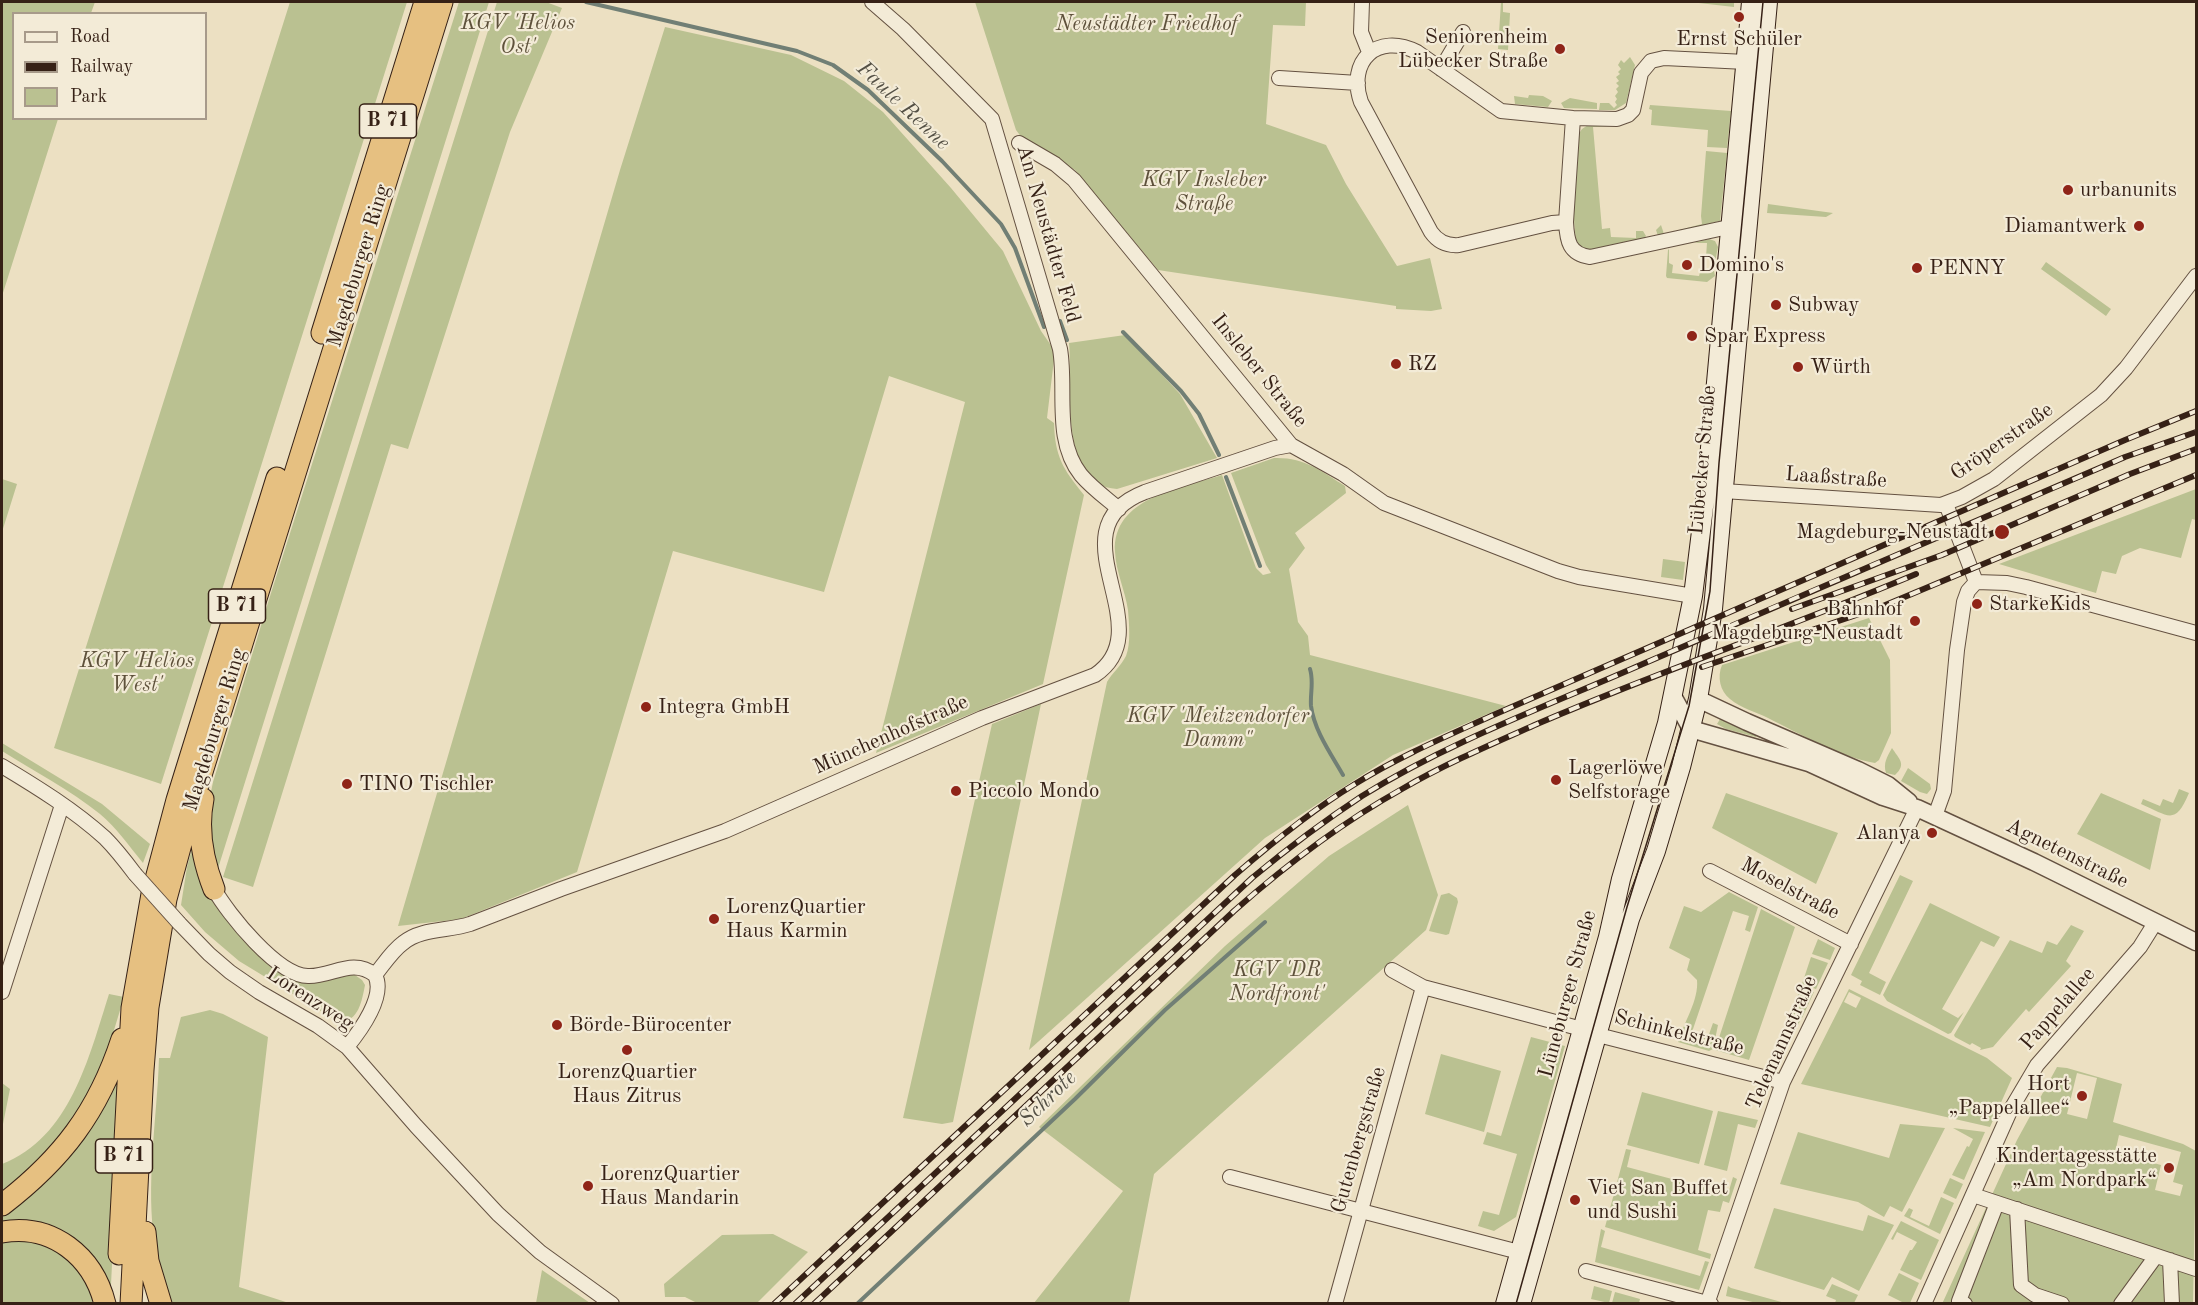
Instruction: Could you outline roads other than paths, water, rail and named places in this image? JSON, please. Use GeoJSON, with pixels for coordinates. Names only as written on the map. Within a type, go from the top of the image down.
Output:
{"type":"FeatureCollection","features":[{"type":"Feature","properties":{"kind":"highway","name":"Magdeburger Ring"},"geometry":{"type":"LineString","coordinates":[[117,1304],[132,1008],[152,894],[177,800],[425,2]]}},
{"type":"Feature","properties":{"kind":"highway","name":"Magdeburger Ring"},"geometry":{"type":"LineString","coordinates":[[131,1304],[145,1042],[161,925],[179,849],[442,2]]}},
{"type":"Feature","properties":{"kind":"highway"},"geometry":{"type":"LineString","coordinates":[[214,889],[203,848],[201,820],[204,795],[225,724],[221,709]]}},
{"type":"Feature","properties":{"kind":"highway"},"geometry":{"type":"LineString","coordinates":[[2,1205],[49,1165],[69,1143],[85,1120],[109,1077],[132,1008]]}},
{"type":"Feature","properties":{"kind":"highway"},"geometry":{"type":"LineString","coordinates":[[138,1169],[148,1261],[161,1304]]}},
{"type":"Feature","properties":{"kind":"highway"},"geometry":{"type":"LineString","coordinates":[[2,1232],[35,1232],[67,1245],[79,1254],[92,1271],[105,1304]]}},
{"type":"Feature","properties":{"kind":"main road","name":"Lübecker Straße"},"geometry":{"type":"LineString","coordinates":[[1698,699],[1713,609],[1723,491],[1751,2]]}},
{"type":"Feature","properties":{"kind":"main road","name":"Lübecker Straße"},"geometry":{"type":"LineString","coordinates":[[1677,703],[1693,596],[1768,2]]}},
{"type":"Feature","properties":{"kind":"main road"},"geometry":{"type":"LineString","coordinates":[[1677,703],[1698,699]]}},
{"type":"Feature","properties":{"kind":"main road","name":"Lüneburger Straße"},"geometry":{"type":"LineString","coordinates":[[1505,1304],[1519,1252],[1590,1032],[1656,851],[1698,699]]}},
{"type":"Feature","properties":{"kind":"main road","name":"Lüneburger Straße"},"geometry":{"type":"LineString","coordinates":[[1521,1304],[1590,1032],[1621,879],[1667,723],[1677,703]]}},
{"type":"Feature","properties":{"kind":"street","name":"Am Neustädter Feld"},"geometry":{"type":"LineString","coordinates":[[872,2],[903,29],[992,119],[1060,349],[1068,454],[1081,475],[1119,509]]}},
{"type":"Feature","properties":{"kind":"street"},"geometry":{"type":"LineString","coordinates":[[1362,2],[1361,32],[1369,52]]}},
{"type":"Feature","properties":{"kind":"street"},"geometry":{"type":"LineString","coordinates":[[1441,69],[1463,32]]}},
{"type":"Feature","properties":{"kind":"street"},"geometry":{"type":"LineString","coordinates":[[1566,222],[1552,223],[1459,245],[1451,245],[1439,240],[1431,232],[1361,102],[1358,83],[1360,67],[1369,52],[1382,47],[1407,48],[1501,111],[1573,118],[1617,119],[1628,116],[1636,102],[1642,70],[1654,60],[1664,58],[1746,62]]}},
{"type":"Feature","properties":{"kind":"street"},"geometry":{"type":"LineString","coordinates":[[1279,78],[1358,83]]}},
{"type":"Feature","properties":{"kind":"street"},"geometry":{"type":"LineString","coordinates":[[1573,118],[1566,222],[1570,248],[1578,254],[1590,257],[1739,225]]}},
{"type":"Feature","properties":{"kind":"street","name":"Insleber Straße"},"geometry":{"type":"LineString","coordinates":[[1019,143],[1055,164],[1074,180],[1291,445],[1343,474],[1384,503],[1557,571],[1579,577],[1693,596]]}},
{"type":"Feature","properties":{"kind":"street","name":"Gröperstraße"},"geometry":{"type":"LineString","coordinates":[[1976,582],[1946,504],[1977,490],[1994,479],[2102,395],[2130,363],[2196,276]]}},
{"type":"Feature","properties":{"kind":"street"},"geometry":{"type":"LineString","coordinates":[[1119,509],[1145,492],[1275,448],[1291,445]]}},
{"type":"Feature","properties":{"kind":"street","name":"Laaßstraße"},"geometry":{"type":"LineString","coordinates":[[1723,491],[1946,504]]}},
{"type":"Feature","properties":{"kind":"street","name":"Münchenhofstraße"},"geometry":{"type":"LineString","coordinates":[[375,975],[402,943],[417,935],[463,926],[725,831],[982,718],[1095,675],[1113,656],[1119,638],[1120,623],[1104,551],[1107,532],[1119,509]]}},
{"type":"Feature","properties":{"kind":"street"},"geometry":{"type":"LineString","coordinates":[[1935,816],[1944,792],[1956,650],[1966,596],[1976,582],[2016,584],[2196,633]]}},
{"type":"Feature","properties":{"kind":"street","name":"Agnetenstraße"},"geometry":{"type":"LineString","coordinates":[[1698,699],[1888,785],[1917,808]]}},
{"type":"Feature","properties":{"kind":"street"},"geometry":{"type":"LineString","coordinates":[[1677,703],[1691,729]]}},
{"type":"Feature","properties":{"kind":"street","name":"Agnetenstraße"},"geometry":{"type":"LineString","coordinates":[[1691,729],[1809,763],[1883,797],[1917,808],[2034,862],[2196,942]]}},
{"type":"Feature","properties":{"kind":"street","name":"Lorenzweg"},"geometry":{"type":"LineString","coordinates":[[2,766],[62,805],[107,840],[205,951],[230,972],[259,992],[318,1026],[347,1047],[416,1126],[507,1223],[557,1266],[612,1304]]}},
{"type":"Feature","properties":{"kind":"street"},"geometry":{"type":"LineString","coordinates":[[2,992],[62,805]]}},
{"type":"Feature","properties":{"kind":"street","name":"Telemannstraße"},"geometry":{"type":"LineString","coordinates":[[1708,1303],[1783,1082],[1917,808]]}},
{"type":"Feature","properties":{"kind":"street","name":"Moselstraße"},"geometry":{"type":"LineString","coordinates":[[1710,871],[1851,944]]}},
{"type":"Feature","properties":{"kind":"street"},"geometry":{"type":"LineString","coordinates":[[214,889],[242,929],[288,969],[299,975],[316,976],[352,966],[368,970],[375,975],[378,984],[371,1011],[347,1047]]}},
{"type":"Feature","properties":{"kind":"street","name":"Pappelallee"},"geometry":{"type":"LineString","coordinates":[[1924,1304],[2012,1109],[2037,1065],[2140,947],[2155,923]]}},
{"type":"Feature","properties":{"kind":"street","name":"Schinkelstraße"},"geometry":{"type":"LineString","coordinates":[[1392,970],[1423,987],[1783,1082]]}},
{"type":"Feature","properties":{"kind":"street","name":"Gutenbergstraße"},"geometry":{"type":"LineString","coordinates":[[1335,1304],[1423,987]]}},
{"type":"Feature","properties":{"kind":"street"},"geometry":{"type":"LineString","coordinates":[[1230,1177],[1519,1252]]}},
{"type":"Feature","properties":{"kind":"street"},"geometry":{"type":"LineString","coordinates":[[1973,1195],[2196,1269]]}},
{"type":"Feature","properties":{"kind":"street"},"geometry":{"type":"LineString","coordinates":[[1965,1304],[1959,1301],[1997,1203]]}},
{"type":"Feature","properties":{"kind":"street"},"geometry":{"type":"LineString","coordinates":[[2017,1209],[2021,1285],[2033,1299],[2062,1304]]}},
{"type":"Feature","properties":{"kind":"street"},"geometry":{"type":"LineString","coordinates":[[2121,1304],[2163,1258]]}},
{"type":"Feature","properties":{"kind":"street"},"geometry":{"type":"LineString","coordinates":[[2163,1258],[2172,1304]]}},
{"type":"Feature","properties":{"kind":"street"},"geometry":{"type":"LineString","coordinates":[[1586,1271],[1708,1303]]}},
{"type":"Feature","properties":{"kind":"waterway","name":"Faule Renne"},"geometry":{"type":"LineString","coordinates":[[586,2],[797,51],[833,65],[868,90],[942,161],[1001,224],[1015,248],[1044,327]]}},
{"type":"Feature","properties":{"kind":"waterway","name":"Faule Renne"},"geometry":{"type":"LineString","coordinates":[[1060,321],[1067,340]]}},
{"type":"Feature","properties":{"kind":"waterway","name":"Faule Renne"},"geometry":{"type":"LineString","coordinates":[[1123,332],[1181,391],[1199,414],[1219,455]]}},
{"type":"Feature","properties":{"kind":"waterway","name":"Faule Renne"},"geometry":{"type":"LineString","coordinates":[[1226,477],[1260,566]]}},
{"type":"Feature","properties":{"kind":"waterway","name":"Faule Renne"},"geometry":{"type":"LineString","coordinates":[[1310,669],[1313,715],[1324,742],[1343,775]]}},
{"type":"Feature","properties":{"kind":"waterway","name":"Schrote"},"geometry":{"type":"LineString","coordinates":[[857,1304],[1075,1099],[1165,1010],[1265,922]]}},
{"type":"Feature","properties":{"kind":"tram line"},"geometry":{"type":"LineString","coordinates":[[1516,1304],[1627,907],[1689,706],[1710,591],[1719,463],[1763,2]]}},
{"type":"Feature","properties":{"kind":"railway"},"geometry":{"type":"LineString","coordinates":[[774,1304],[1235,875],[1293,827],[1355,784],[1405,756],[1491,716],[2196,411]]}},
{"type":"Feature","properties":{"kind":"railway"},"geometry":{"type":"LineString","coordinates":[[795,1304],[1252,878],[1306,835],[1362,796],[1430,758],[1501,725],[2125,457],[2196,432]]}},
{"type":"Feature","properties":{"kind":"railway"},"geometry":{"type":"LineString","coordinates":[[1792,609],[1942,555],[2130,474],[2196,449]]}},
{"type":"Feature","properties":{"kind":"railway"},"geometry":{"type":"LineString","coordinates":[[1702,667],[1883,606],[2196,475]]}},
{"type":"Feature","properties":{"kind":"railway"},"geometry":{"type":"LineString","coordinates":[[814,1304],[1234,911],[1294,861],[1357,816],[1435,771],[1537,724],[1916,574]]}},
{"type":"Feature","properties":{"kind":"place","name":"Ernst Schüler"},"geometry":{"type":"Point","coordinates":[1739,17]}},
{"type":"Feature","properties":{"kind":"place","name":"Seniorenheim Lübecker Straße"},"geometry":{"type":"Point","coordinates":[1560,49]}},
{"type":"Feature","properties":{"kind":"place","name":"urbanunits"},"geometry":{"type":"Point","coordinates":[2068,190]}},
{"type":"Feature","properties":{"kind":"place","name":"Diamantwerk"},"geometry":{"type":"Point","coordinates":[2139,226]}},
{"type":"Feature","properties":{"kind":"place","name":"Domino's"},"geometry":{"type":"Point","coordinates":[1687,265]}},
{"type":"Feature","properties":{"kind":"place","name":"PENNY"},"geometry":{"type":"Point","coordinates":[1917,268]}},
{"type":"Feature","properties":{"kind":"place","name":"Subway"},"geometry":{"type":"Point","coordinates":[1776,305]}},
{"type":"Feature","properties":{"kind":"place","name":"Spar Express"},"geometry":{"type":"Point","coordinates":[1692,336]}},
{"type":"Feature","properties":{"kind":"place","name":"RZ"},"geometry":{"type":"Point","coordinates":[1396,364]}},
{"type":"Feature","properties":{"kind":"place","name":"Würth"},"geometry":{"type":"Point","coordinates":[1798,367]}},
{"type":"Feature","properties":{"kind":"place","name":"Magdeburg-Neustadt"},"geometry":{"type":"Point","coordinates":[2002,532]}},
{"type":"Feature","properties":{"kind":"place","name":"StarkeKids"},"geometry":{"type":"Point","coordinates":[1977,604]}},
{"type":"Feature","properties":{"kind":"place","name":"Bahnhof Magdeburg-Neustadt"},"geometry":{"type":"Point","coordinates":[1915,621]}},
{"type":"Feature","properties":{"kind":"place","name":"Integra GmbH"},"geometry":{"type":"Point","coordinates":[646,707]}},
{"type":"Feature","properties":{"kind":"place","name":"Lagerlöwe Selfstorage"},"geometry":{"type":"Point","coordinates":[1556,780]}},
{"type":"Feature","properties":{"kind":"place","name":"TINO Tischler"},"geometry":{"type":"Point","coordinates":[347,784]}},
{"type":"Feature","properties":{"kind":"place","name":"Piccolo Mondo"},"geometry":{"type":"Point","coordinates":[956,791]}},
{"type":"Feature","properties":{"kind":"place","name":"Alanya"},"geometry":{"type":"Point","coordinates":[1932,833]}},
{"type":"Feature","properties":{"kind":"place","name":"LorenzQuartier Haus Karmin"},"geometry":{"type":"Point","coordinates":[714,919]}},
{"type":"Feature","properties":{"kind":"place","name":"Börde-Bürocenter"},"geometry":{"type":"Point","coordinates":[557,1025]}},
{"type":"Feature","properties":{"kind":"place","name":"LorenzQuartier Haus Zitrus"},"geometry":{"type":"Point","coordinates":[627,1050]}},
{"type":"Feature","properties":{"kind":"place","name":"Hort „Pappelallee“"},"geometry":{"type":"Point","coordinates":[2082,1096]}},
{"type":"Feature","properties":{"kind":"place","name":"Kindertagesstätte „Am Nordpark“"},"geometry":{"type":"Point","coordinates":[2169,1168]}},
{"type":"Feature","properties":{"kind":"place","name":"LorenzQuartier Haus Mandarin"},"geometry":{"type":"Point","coordinates":[588,1186]}},
{"type":"Feature","properties":{"kind":"place","name":"Viet San Buffet und Sushi"},"geometry":{"type":"Point","coordinates":[1575,1200]}},
{"type":"Feature","properties":{"kind":"park label","name":"Neustädter Friedhof"},"geometry":{"type":"Point","coordinates":[1147,24]}},
{"type":"Feature","properties":{"kind":"park label","name":"KGV 'Helios Ost'"},"geometry":{"type":"Point","coordinates":[518,35]}},
{"type":"Feature","properties":{"kind":"park label","name":"KGV Insleber Straße"},"geometry":{"type":"Point","coordinates":[1204,192]}},
{"type":"Feature","properties":{"kind":"park label","name":"KGV 'Helios West'"},"geometry":{"type":"Point","coordinates":[137,673]}},
{"type":"Feature","properties":{"kind":"park label","name":"KGV 'Meitzendorfer Damm\""},"geometry":{"type":"Point","coordinates":[1218,728]}},
{"type":"Feature","properties":{"kind":"park label","name":"KGV 'DR Nordfront'"},"geometry":{"type":"Point","coordinates":[1277,982]}}]}
